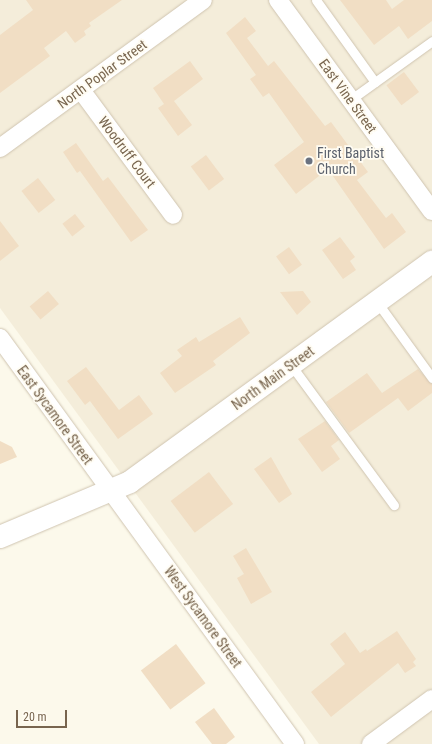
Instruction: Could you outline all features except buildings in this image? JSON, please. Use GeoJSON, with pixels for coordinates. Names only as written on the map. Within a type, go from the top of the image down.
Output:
{"type":"FeatureCollection","features":[{"type":"Feature","properties":{"kind":"main road","name":"North Main Street"},"geometry":{"type":"LineString","coordinates":[[0,537],[130,482],[432,262]]}},
{"type":"Feature","properties":{"kind":"street","name":"North Poplar Street"},"geometry":{"type":"LineString","coordinates":[[0,148],[203,0]]}},
{"type":"Feature","properties":{"kind":"street","name":"East Vine Street"},"geometry":{"type":"LineString","coordinates":[[278,0],[432,211]]}},
{"type":"Feature","properties":{"kind":"street","name":"Woodruff Court"},"geometry":{"type":"LineString","coordinates":[[80,90],[173,215]]}},
{"type":"Feature","properties":{"kind":"street","name":"East Sycamore Street"},"geometry":{"type":"LineString","coordinates":[[0,338],[111,491]]}},
{"type":"Feature","properties":{"kind":"street","name":"West Sycamore Street"},"geometry":{"type":"LineString","coordinates":[[111,491],[295,744]]}},
{"type":"Feature","properties":{"kind":"street"},"geometry":{"type":"LineString","coordinates":[[371,744],[432,699]]}},
{"type":"Feature","properties":{"kind":"lane"},"geometry":{"type":"LineString","coordinates":[[316,0],[375,82]]}},
{"type":"Feature","properties":{"kind":"lane"},"geometry":{"type":"LineString","coordinates":[[350,100],[432,41]]}},
{"type":"Feature","properties":{"kind":"lane"},"geometry":{"type":"LineString","coordinates":[[377,302],[432,378]]}},
{"type":"Feature","properties":{"kind":"lane"},"geometry":{"type":"LineString","coordinates":[[291,365],[394,505]]}},
{"type":"Feature","properties":{"kind":"shaded area"},"geometry":{"type":"Polygon","coordinates":[[[0,0],[432,0],[432,744],[319,744],[0,308],[0,0]]]}},
{"type":"Feature","properties":{"kind":"place","name":"First Baptist Church"},"geometry":{"type":"Point","coordinates":[309,161]}}]}
